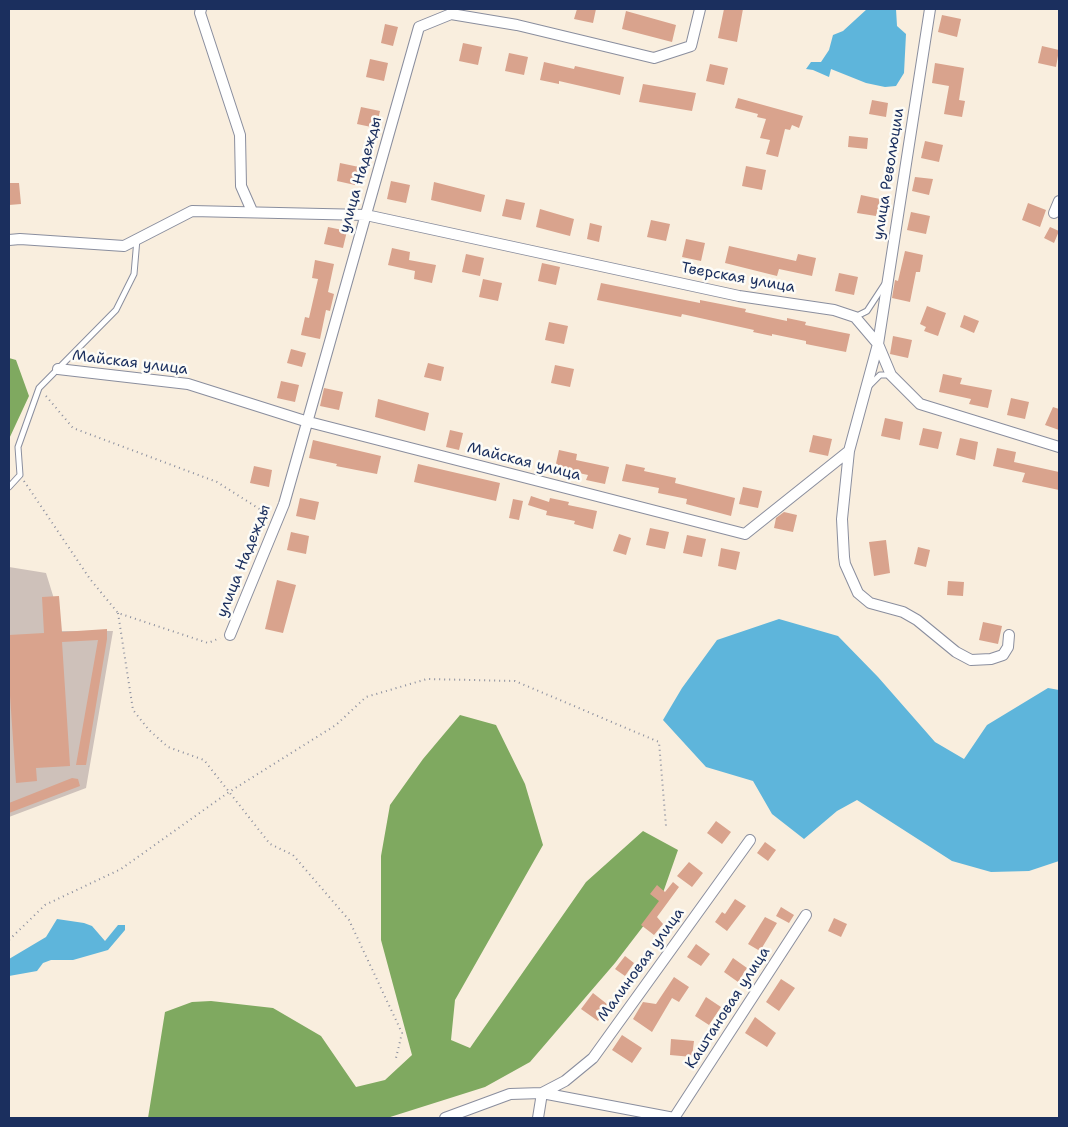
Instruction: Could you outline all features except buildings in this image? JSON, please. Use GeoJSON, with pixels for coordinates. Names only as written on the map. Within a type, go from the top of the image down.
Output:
{"type":"FeatureCollection","features":[{"type":"Feature","properties":{"kind":"street"},"geometry":{"type":"LineString","coordinates":[[201,9],[200,13],[240,135],[241,186],[252,211]]}},
{"type":"Feature","properties":{"kind":"street","name":"улица Надежды"},"geometry":{"type":"LineString","coordinates":[[230,635],[284,504],[419,27],[451,14],[517,25],[654,58],[691,46],[700,9]]}},
{"type":"Feature","properties":{"kind":"street","name":"улица Революции"},"geometry":{"type":"LineString","coordinates":[[878,344],[930,9]]}},
{"type":"Feature","properties":{"kind":"street"},"geometry":{"type":"LineString","coordinates":[[1054,213],[1059,201]]}},
{"type":"Feature","properties":{"kind":"street","name":"Тверская улица"},"geometry":{"type":"LineString","coordinates":[[9,240],[20,239],[124,246],[192,211],[366,215],[739,296],[834,310],[855,317]]}},
{"type":"Feature","properties":{"kind":"street"},"geometry":{"type":"LineString","coordinates":[[855,317],[878,344],[891,375],[920,404],[1059,447]]}},
{"type":"Feature","properties":{"kind":"street"},"geometry":{"type":"LineString","coordinates":[[878,344],[863,393],[849,451],[842,519],[845,564],[858,593],[870,603],[903,612],[917,620],[956,652],[971,660],[991,659],[1003,655],[1008,647],[1010,634]]}},
{"type":"Feature","properties":{"kind":"street","name":"Майская улица"},"geometry":{"type":"LineString","coordinates":[[58,369],[188,384],[306,421],[745,534],[849,451]]}},
{"type":"Feature","properties":{"kind":"street","name":"Малиновая улица"},"geometry":{"type":"LineString","coordinates":[[542,1093],[565,1081],[592,1058],[750,840]]}},
{"type":"Feature","properties":{"kind":"street","name":"Каштановая улица"},"geometry":{"type":"LineString","coordinates":[[674,1118],[806,915]]}},
{"type":"Feature","properties":{"kind":"street"},"geometry":{"type":"LineString","coordinates":[[538,1118],[542,1093]]}},
{"type":"Feature","properties":{"kind":"street"},"geometry":{"type":"LineString","coordinates":[[445,1118],[510,1094],[542,1093],[674,1118]]}},
{"type":"Feature","properties":{"kind":"lane"},"geometry":{"type":"LineString","coordinates":[[9,487],[20,475],[18,447],[39,388],[116,310],[134,274],[137,239]]}},
{"type":"Feature","properties":{"kind":"lane"},"geometry":{"type":"LineString","coordinates":[[855,317],[867,311],[888,278]]}},
{"type":"Feature","properties":{"kind":"lane"},"geometry":{"type":"LineString","coordinates":[[863,393],[880,375],[891,375]]}},
{"type":"Feature","properties":{"kind":"path"},"geometry":{"type":"LineString","coordinates":[[39,388],[73,428],[218,482],[277,520]]}},
{"type":"Feature","properties":{"kind":"path"},"geometry":{"type":"LineString","coordinates":[[20,475],[90,579],[118,613],[133,710],[148,730],[168,747],[204,760],[270,844],[293,855],[349,920],[402,1033],[396,1058]]}},
{"type":"Feature","properties":{"kind":"path"},"geometry":{"type":"LineString","coordinates":[[118,613],[208,643],[230,635]]}},
{"type":"Feature","properties":{"kind":"path"},"geometry":{"type":"LineString","coordinates":[[9,940],[45,905],[120,869],[229,792],[336,725],[366,697],[427,679],[515,681],[660,742],[666,826]]}},
{"type":"Feature","properties":{"kind":"shaded area"},"geometry":{"type":"Polygon","coordinates":[[[9,567],[46,573],[55,602],[55,631],[113,631],[86,788],[9,817],[9,567]]]}},
{"type":"Feature","properties":{"kind":"green space"},"geometry":{"type":"Polygon","coordinates":[[[9,358],[16,360],[29,396],[9,439],[9,358]]]}},
{"type":"Feature","properties":{"kind":"green space"},"geometry":{"type":"Polygon","coordinates":[[[460,715],[496,725],[525,784],[543,845],[455,1000],[451,1040],[470,1048],[586,882],[643,831],[678,850],[658,907],[615,963],[530,1062],[485,1087],[387,1118],[148,1118],[165,1012],[192,1002],[211,1001],[273,1008],[321,1036],[356,1087],[385,1080],[412,1055],[381,940],[381,856],[390,805],[423,759],[460,715]]]}},
{"type":"Feature","properties":{"kind":"water"},"geometry":{"type":"Polygon","coordinates":[[[867,9],[896,9],[897,26],[906,34],[904,73],[896,86],[885,87],[866,83],[831,69],[829,77],[806,69],[811,62],[821,62],[829,50],[833,35],[843,31],[867,9]]]}},
{"type":"Feature","properties":{"kind":"water"},"geometry":{"type":"Polygon","coordinates":[[[779,619],[838,636],[878,677],[935,742],[964,759],[987,725],[1048,688],[1059,690],[1059,861],[1029,871],[991,872],[952,861],[857,800],[837,811],[804,839],[772,814],[753,781],[706,767],[663,720],[682,688],[717,640],[779,619]]]}},
{"type":"Feature","properties":{"kind":"water"},"geometry":{"type":"Polygon","coordinates":[[[57,919],[92,926],[105,941],[118,925],[125,925],[125,930],[108,950],[73,960],[51,960],[43,963],[37,971],[9,976],[9,959],[46,937],[57,919]]]}}]}
